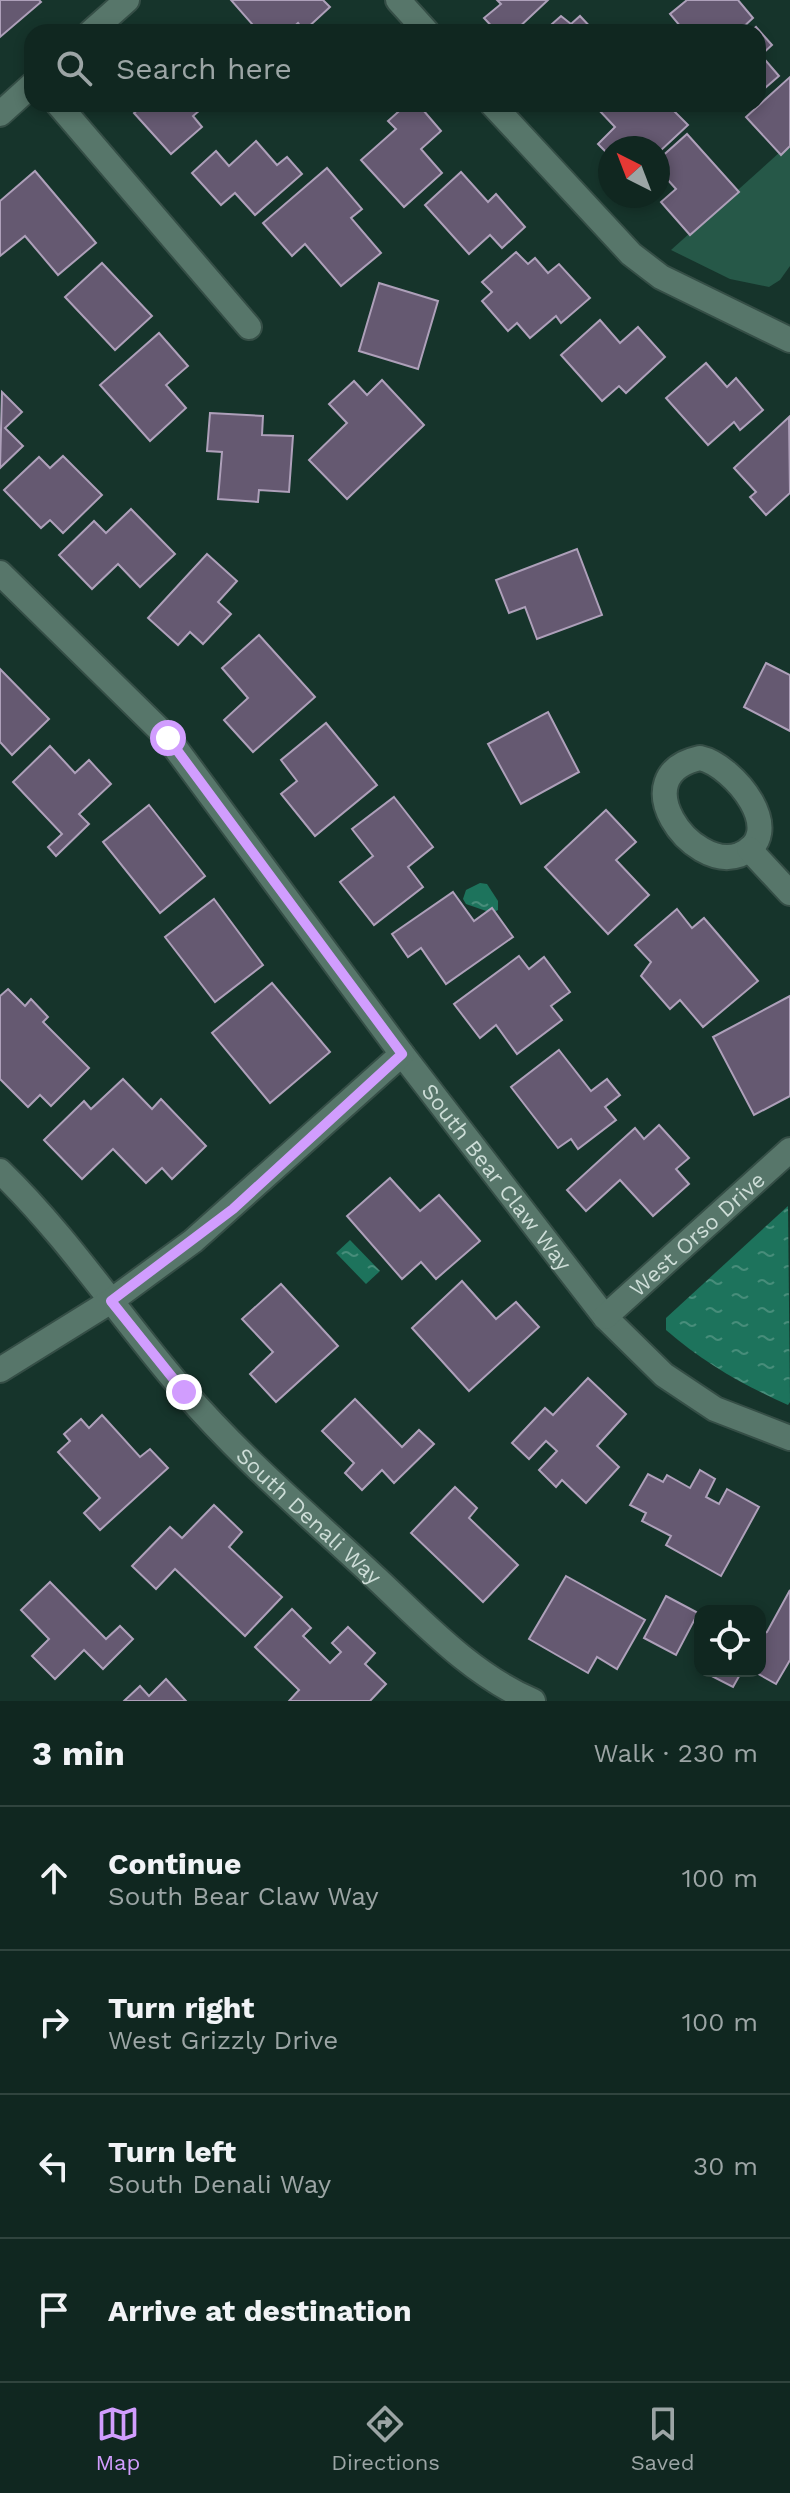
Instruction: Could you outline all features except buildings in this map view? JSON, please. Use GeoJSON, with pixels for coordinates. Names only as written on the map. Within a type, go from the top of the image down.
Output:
{"type":"FeatureCollection","features":[{"type":"Feature","properties":{"kind":"street"},"geometry":{"type":"LineString","coordinates":[[100,24],[127,0]]}},
{"type":"Feature","properties":{"kind":"street"},"geometry":{"type":"LineString","coordinates":[[398,0],[420,24]]}},
{"type":"Feature","properties":{"kind":"street"},"geometry":{"type":"LineString","coordinates":[[0,114],[24,92]]}},
{"type":"Feature","properties":{"kind":"street"},"geometry":{"type":"LineString","coordinates":[[65,112],[249,327]]}},
{"type":"Feature","properties":{"kind":"street"},"geometry":{"type":"LineString","coordinates":[[499,112],[631,254],[661,277],[789,335]]}},
{"type":"Feature","properties":{"kind":"street","name":"South Bear Claw Way"},"geometry":{"type":"LineString","coordinates":[[0,573],[168,738],[402,1054],[605,1317],[664,1375],[715,1409],[790,1438]]}},
{"type":"Feature","properties":{"kind":"street"},"geometry":{"type":"LineString","coordinates":[[749,849],[790,893]]}},
{"type":"Feature","properties":{"kind":"street"},"geometry":{"type":"LineString","coordinates":[[0,1370],[111,1301],[233,1209],[402,1054]]}},
{"type":"Feature","properties":{"kind":"street","name":"West Orso Drive"},"geometry":{"type":"LineString","coordinates":[[605,1317],[790,1150]]}},
{"type":"Feature","properties":{"kind":"street","name":"South Denali Way"},"geometry":{"type":"LineString","coordinates":[[0,1171],[71,1249],[176,1382],[224,1435],[449,1646],[491,1679],[533,1701]]}},
{"type":"Feature","properties":{"kind":"shaded area"},"geometry":{"type":"Polygon","coordinates":[[[790,143],[790,266],[780,280],[769,287],[730,279],[671,250],[790,143]]]}},
{"type":"Feature","properties":{"kind":"water"},"geometry":{"type":"Polygon","coordinates":[[[480,883],[487,884],[498,901],[498,910],[492,913],[466,904],[463,899],[466,890],[480,883]]]}},
{"type":"Feature","properties":{"kind":"water"},"geometry":{"type":"Polygon","coordinates":[[[788,1206],[788,1405],[709,1363],[666,1330],[666,1318],[788,1206]]]}},
{"type":"Feature","properties":{"kind":"water"},"geometry":{"type":"Polygon","coordinates":[[[350,1240],[380,1271],[366,1284],[336,1253],[350,1240]]]}},
{"type":"Feature","properties":{"kind":"route"},"geometry":{"type":"LineString","coordinates":[[168,738],[402,1054],[233,1209],[111,1301],[184,1392]]}}]}
